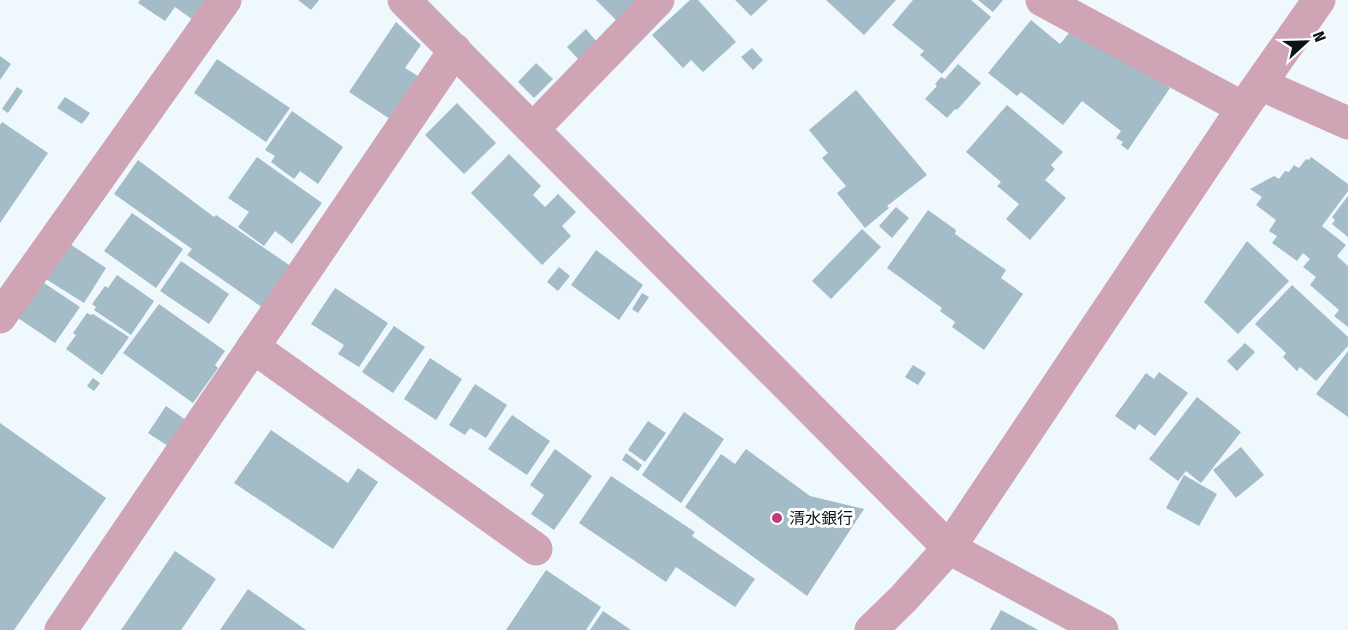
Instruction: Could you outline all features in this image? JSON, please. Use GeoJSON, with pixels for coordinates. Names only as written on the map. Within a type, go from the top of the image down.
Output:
{"type":"FeatureCollection","features":[{"type":"Feature","properties":{"kind":"street"},"geometry":{"type":"LineString","coordinates":[[0,317],[225,0]]}},
{"type":"Feature","properties":{"kind":"street"},"geometry":{"type":"LineString","coordinates":[[404,0],[949,548],[1102,630]]}},
{"type":"Feature","properties":{"kind":"street"},"geometry":{"type":"LineString","coordinates":[[533,129],[658,0]]}},
{"type":"Feature","properties":{"kind":"street"},"geometry":{"type":"LineString","coordinates":[[1042,0],[1252,96],[1348,123]]}},
{"type":"Feature","properties":{"kind":"street"},"geometry":{"type":"LineString","coordinates":[[871,630],[903,599],[949,548],[1252,96],[1319,0]]}},
{"type":"Feature","properties":{"kind":"street"},"geometry":{"type":"LineString","coordinates":[[61,630],[455,50]]}},
{"type":"Feature","properties":{"kind":"street"},"geometry":{"type":"LineString","coordinates":[[253,347],[536,549]]}},
{"type":"Feature","properties":{"kind":"street"},"geometry":{"type":"LineString","coordinates":[[888,630],[903,599]]}},
{"type":"Feature","properties":{"kind":"building"},"geometry":{"type":"Polygon","coordinates":[[[140,0],[212,0],[196,22],[175,7],[165,21],[138,3],[140,0]]]}},
{"type":"Feature","properties":{"kind":"building"},"geometry":{"type":"Polygon","coordinates":[[[298,0],[319,0],[311,10],[298,0]]]}},
{"type":"Feature","properties":{"kind":"building"},"geometry":{"type":"Polygon","coordinates":[[[596,0],[637,0],[617,21],[596,0]]]}},
{"type":"Feature","properties":{"kind":"building"},"geometry":{"type":"Polygon","coordinates":[[[690,0],[698,0],[736,42],[703,72],[691,60],[683,68],[652,35],[690,0]]]}},
{"type":"Feature","properties":{"kind":"building"},"geometry":{"type":"Polygon","coordinates":[[[735,0],[768,0],[751,16],[735,0]]]}},
{"type":"Feature","properties":{"kind":"building"},"geometry":{"type":"Polygon","coordinates":[[[826,0],[896,0],[864,35],[826,0]]]}},
{"type":"Feature","properties":{"kind":"building"},"geometry":{"type":"Polygon","coordinates":[[[913,0],[971,0],[991,17],[942,74],[920,55],[924,51],[892,25],[913,0]]]}},
{"type":"Feature","properties":{"kind":"building"},"geometry":{"type":"Polygon","coordinates":[[[978,0],[1003,0],[993,12],[978,0]]]}},
{"type":"Feature","properties":{"kind":"building"},"geometry":{"type":"Polygon","coordinates":[[[1031,20],[1060,44],[1074,27],[1118,51],[1170,88],[1128,150],[1121,145],[1123,142],[1116,138],[1121,131],[1082,101],[1063,125],[1021,92],[1017,96],[988,73],[1031,20]]]}},
{"type":"Feature","properties":{"kind":"building"},"geometry":{"type":"Polygon","coordinates":[[[396,22],[421,45],[405,68],[421,78],[393,121],[349,92],[396,22]]]}},
{"type":"Feature","properties":{"kind":"building"},"geometry":{"type":"Polygon","coordinates":[[[586,29],[597,42],[579,60],[567,47],[586,29]]]}},
{"type":"Feature","properties":{"kind":"building"},"geometry":{"type":"Polygon","coordinates":[[[752,48],[763,60],[753,70],[741,57],[752,48]]]}},
{"type":"Feature","properties":{"kind":"building"},"geometry":{"type":"Polygon","coordinates":[[[0,56],[11,64],[0,80],[0,56]]]}},
{"type":"Feature","properties":{"kind":"building"},"geometry":{"type":"Polygon","coordinates":[[[217,59],[290,108],[266,142],[194,93],[217,59]]]}},
{"type":"Feature","properties":{"kind":"building"},"geometry":{"type":"Polygon","coordinates":[[[536,63],[553,79],[534,98],[518,82],[536,63]]]}},
{"type":"Feature","properties":{"kind":"building"},"geometry":{"type":"Polygon","coordinates":[[[958,64],[981,83],[947,118],[925,99],[937,86],[935,84],[941,77],[945,79],[958,64]]]}},
{"type":"Feature","properties":{"kind":"building"},"geometry":{"type":"Polygon","coordinates":[[[17,87],[23,91],[8,113],[2,109],[17,87]]]}},
{"type":"Feature","properties":{"kind":"building"},"geometry":{"type":"Polygon","coordinates":[[[856,90],[927,175],[887,206],[889,208],[865,228],[837,193],[846,186],[822,158],[828,153],[809,130],[856,90]]]}},
{"type":"Feature","properties":{"kind":"building"},"geometry":{"type":"Polygon","coordinates":[[[65,97],[90,113],[82,124],[57,108],[65,97]]]}},
{"type":"Feature","properties":{"kind":"building"},"geometry":{"type":"Polygon","coordinates":[[[457,103],[496,143],[464,174],[425,135],[457,103]]]}},
{"type":"Feature","properties":{"kind":"building"},"geometry":{"type":"Polygon","coordinates":[[[1007,105],[1063,152],[1051,165],[1055,169],[1045,180],[1066,198],[1030,240],[1006,219],[1019,204],[997,186],[1001,182],[966,152],[1007,105]]]}},
{"type":"Feature","properties":{"kind":"building"},"geometry":{"type":"Polygon","coordinates":[[[292,111],[343,147],[318,184],[300,171],[294,179],[271,162],[275,156],[265,150],[292,111]]]}},
{"type":"Feature","properties":{"kind":"building"},"geometry":{"type":"Polygon","coordinates":[[[2,122],[48,153],[0,223],[0,125],[2,122]]]}},
{"type":"Feature","properties":{"kind":"building"},"geometry":{"type":"Polygon","coordinates":[[[509,154],[541,186],[533,195],[545,207],[558,194],[576,212],[562,226],[571,236],[542,265],[471,193],[509,154]]]}},
{"type":"Feature","properties":{"kind":"building"},"geometry":{"type":"Polygon","coordinates":[[[257,157],[322,203],[292,244],[275,231],[264,246],[238,227],[249,212],[228,198],[257,157]]]}},
{"type":"Feature","properties":{"kind":"building"},"geometry":{"type":"Polygon","coordinates":[[[1311,157],[1348,184],[1348,191],[1322,226],[1346,245],[1337,256],[1348,266],[1348,327],[1334,316],[1339,310],[1310,285],[1316,277],[1303,267],[1310,259],[1303,253],[1297,261],[1272,243],[1277,236],[1269,231],[1276,220],[1256,205],[1262,197],[1250,189],[1274,176],[1279,179],[1285,171],[1289,172],[1294,165],[1299,168],[1306,159],[1309,160],[1311,157]]]}},
{"type":"Feature","properties":{"kind":"building"},"geometry":{"type":"Polygon","coordinates":[[[138,160],[214,217],[216,215],[295,269],[266,310],[187,255],[192,249],[114,194],[138,160]]]}},
{"type":"Feature","properties":{"kind":"building"},"geometry":{"type":"Polygon","coordinates":[[[1348,196],[1348,237],[1332,224],[1335,220],[1332,217],[1348,196]]]}},
{"type":"Feature","properties":{"kind":"building"},"geometry":{"type":"Polygon","coordinates":[[[896,207],[909,218],[892,238],[879,226],[896,207]]]}},
{"type":"Feature","properties":{"kind":"building"},"geometry":{"type":"Polygon","coordinates":[[[928,210],[956,230],[955,234],[1006,270],[1001,278],[1023,294],[984,350],[952,327],[955,322],[940,311],[942,308],[887,268],[928,210]]]}},
{"type":"Feature","properties":{"kind":"building"},"geometry":{"type":"Polygon","coordinates":[[[132,213],[183,249],[156,288],[104,251],[132,213]]]}},
{"type":"Feature","properties":{"kind":"building"},"geometry":{"type":"Polygon","coordinates":[[[862,229],[881,247],[831,299],[812,281],[862,229]]]}},
{"type":"Feature","properties":{"kind":"building"},"geometry":{"type":"Polygon","coordinates":[[[1247,241],[1289,281],[1238,334],[1204,302],[1247,241]]]}},
{"type":"Feature","properties":{"kind":"building"},"geometry":{"type":"Polygon","coordinates":[[[70,244],[106,268],[84,303],[41,276],[70,244]]]}},
{"type":"Feature","properties":{"kind":"building"},"geometry":{"type":"Polygon","coordinates":[[[596,250],[643,285],[619,320],[571,285],[596,250]]]}},
{"type":"Feature","properties":{"kind":"building"},"geometry":{"type":"Polygon","coordinates":[[[181,261],[229,294],[209,324],[160,291],[181,261]]]}},
{"type":"Feature","properties":{"kind":"building"},"geometry":{"type":"Polygon","coordinates":[[[559,267],[570,276],[558,291],[547,282],[559,267]]]}},
{"type":"Feature","properties":{"kind":"building"},"geometry":{"type":"Polygon","coordinates":[[[117,275],[154,301],[131,335],[94,310],[96,307],[92,304],[105,286],[108,288],[117,275]]]}},
{"type":"Feature","properties":{"kind":"building"},"geometry":{"type":"Polygon","coordinates":[[[38,279],[80,307],[55,343],[18,318],[38,279]]]}},
{"type":"Feature","properties":{"kind":"building"},"geometry":{"type":"Polygon","coordinates":[[[1292,285],[1348,337],[1348,346],[1316,381],[1300,367],[1297,371],[1283,357],[1286,353],[1255,324],[1292,285]]]}},
{"type":"Feature","properties":{"kind":"building"},"geometry":{"type":"Polygon","coordinates":[[[335,288],[388,323],[359,367],[338,354],[344,345],[311,324],[335,288]]]}},
{"type":"Feature","properties":{"kind":"building"},"geometry":{"type":"Polygon","coordinates":[[[642,293],[649,297],[638,313],[632,309],[642,293]]]}},
{"type":"Feature","properties":{"kind":"building"},"geometry":{"type":"Polygon","coordinates":[[[159,304],[225,351],[215,365],[218,368],[193,403],[123,353],[159,304]]]}},
{"type":"Feature","properties":{"kind":"building"},"geometry":{"type":"Polygon","coordinates":[[[87,313],[93,314],[129,337],[102,375],[66,349],[76,335],[73,333],[87,313]]]}},
{"type":"Feature","properties":{"kind":"building"},"geometry":{"type":"Polygon","coordinates":[[[394,326],[425,347],[393,393],[362,372],[394,326]]]}},
{"type":"Feature","properties":{"kind":"building"},"geometry":{"type":"Polygon","coordinates":[[[1245,343],[1255,352],[1237,371],[1227,361],[1245,343]]]}},
{"type":"Feature","properties":{"kind":"building"},"geometry":{"type":"Polygon","coordinates":[[[1348,351],[1348,417],[1316,394],[1348,351]]]}},
{"type":"Feature","properties":{"kind":"building"},"geometry":{"type":"Polygon","coordinates":[[[430,358],[462,379],[436,420],[404,399],[430,358]]]}},
{"type":"Feature","properties":{"kind":"building"},"geometry":{"type":"Polygon","coordinates":[[[913,365],[926,373],[918,385],[905,377],[913,365]]]}},
{"type":"Feature","properties":{"kind":"building"},"geometry":{"type":"Polygon","coordinates":[[[1159,372],[1188,393],[1155,436],[1139,424],[1135,430],[1115,416],[1146,373],[1154,379],[1159,372]]]}},
{"type":"Feature","properties":{"kind":"building"},"geometry":{"type":"Polygon","coordinates":[[[93,378],[100,383],[94,391],[87,386],[93,378]]]}},
{"type":"Feature","properties":{"kind":"building"},"geometry":{"type":"Polygon","coordinates":[[[475,384],[507,405],[486,438],[470,428],[465,435],[449,425],[475,384]]]}},
{"type":"Feature","properties":{"kind":"building"},"geometry":{"type":"Polygon","coordinates":[[[1197,397],[1241,432],[1201,483],[1186,471],[1178,481],[1149,459],[1197,397]]]}},
{"type":"Feature","properties":{"kind":"building"},"geometry":{"type":"Polygon","coordinates":[[[166,406],[186,420],[168,446],[148,433],[166,406]]]}},
{"type":"Feature","properties":{"kind":"building"},"geometry":{"type":"Polygon","coordinates":[[[684,412],[724,439],[681,503],[642,475],[684,412]]]}},
{"type":"Feature","properties":{"kind":"building"},"geometry":{"type":"Polygon","coordinates":[[[512,415],[550,441],[527,475],[488,449],[512,415]]]}},
{"type":"Feature","properties":{"kind":"building"},"geometry":{"type":"Polygon","coordinates":[[[648,421],[666,433],[645,462],[628,450],[648,421]]]}},
{"type":"Feature","properties":{"kind":"building"},"geometry":{"type":"Polygon","coordinates":[[[0,423],[106,498],[14,630],[0,630],[0,423]]]}},
{"type":"Feature","properties":{"kind":"building"},"geometry":{"type":"Polygon","coordinates":[[[271,430],[348,483],[358,468],[378,482],[333,549],[234,483],[271,430]]]}},
{"type":"Feature","properties":{"kind":"building"},"geometry":{"type":"Polygon","coordinates":[[[1241,447],[1264,475],[1236,498],[1213,470],[1241,447]]]}},
{"type":"Feature","properties":{"kind":"building"},"geometry":{"type":"Polygon","coordinates":[[[555,449],[592,476],[554,530],[531,514],[544,495],[530,485],[555,449]]]}},
{"type":"Feature","properties":{"kind":"building"},"geometry":{"type":"Polygon","coordinates":[[[746,449],[810,496],[864,509],[807,596],[685,507],[721,454],[735,464],[746,449]]]}},
{"type":"Feature","properties":{"kind":"building"},"geometry":{"type":"Polygon","coordinates":[[[626,453],[642,465],[638,471],[622,460],[626,453]]]}},
{"type":"Feature","properties":{"kind":"building"},"geometry":{"type":"Polygon","coordinates":[[[1184,475],[1217,494],[1199,526],[1166,508],[1184,475]]]}},
{"type":"Feature","properties":{"kind":"building"},"geometry":{"type":"Polygon","coordinates":[[[611,476],[695,532],[692,536],[755,579],[735,607],[676,567],[666,582],[579,523],[611,476]]]}},
{"type":"Feature","properties":{"kind":"building"},"geometry":{"type":"Polygon","coordinates":[[[175,551],[216,579],[181,630],[121,630],[175,551]]]}},
{"type":"Feature","properties":{"kind":"building"},"geometry":{"type":"Polygon","coordinates":[[[546,570],[601,607],[586,630],[506,630],[546,570]]]}},
{"type":"Feature","properties":{"kind":"building"},"geometry":{"type":"Polygon","coordinates":[[[248,589],[306,630],[220,630],[248,589]]]}},
{"type":"Feature","properties":{"kind":"building"},"geometry":{"type":"Polygon","coordinates":[[[1001,610],[1038,630],[990,630],[1001,610]]]}},
{"type":"Feature","properties":{"kind":"building"},"geometry":{"type":"Polygon","coordinates":[[[603,611],[631,630],[590,630],[603,611]]]}},
{"type":"Feature","properties":{"kind":"place","name":"清水銀行"},"geometry":{"type":"Point","coordinates":[777,518]}}]}
